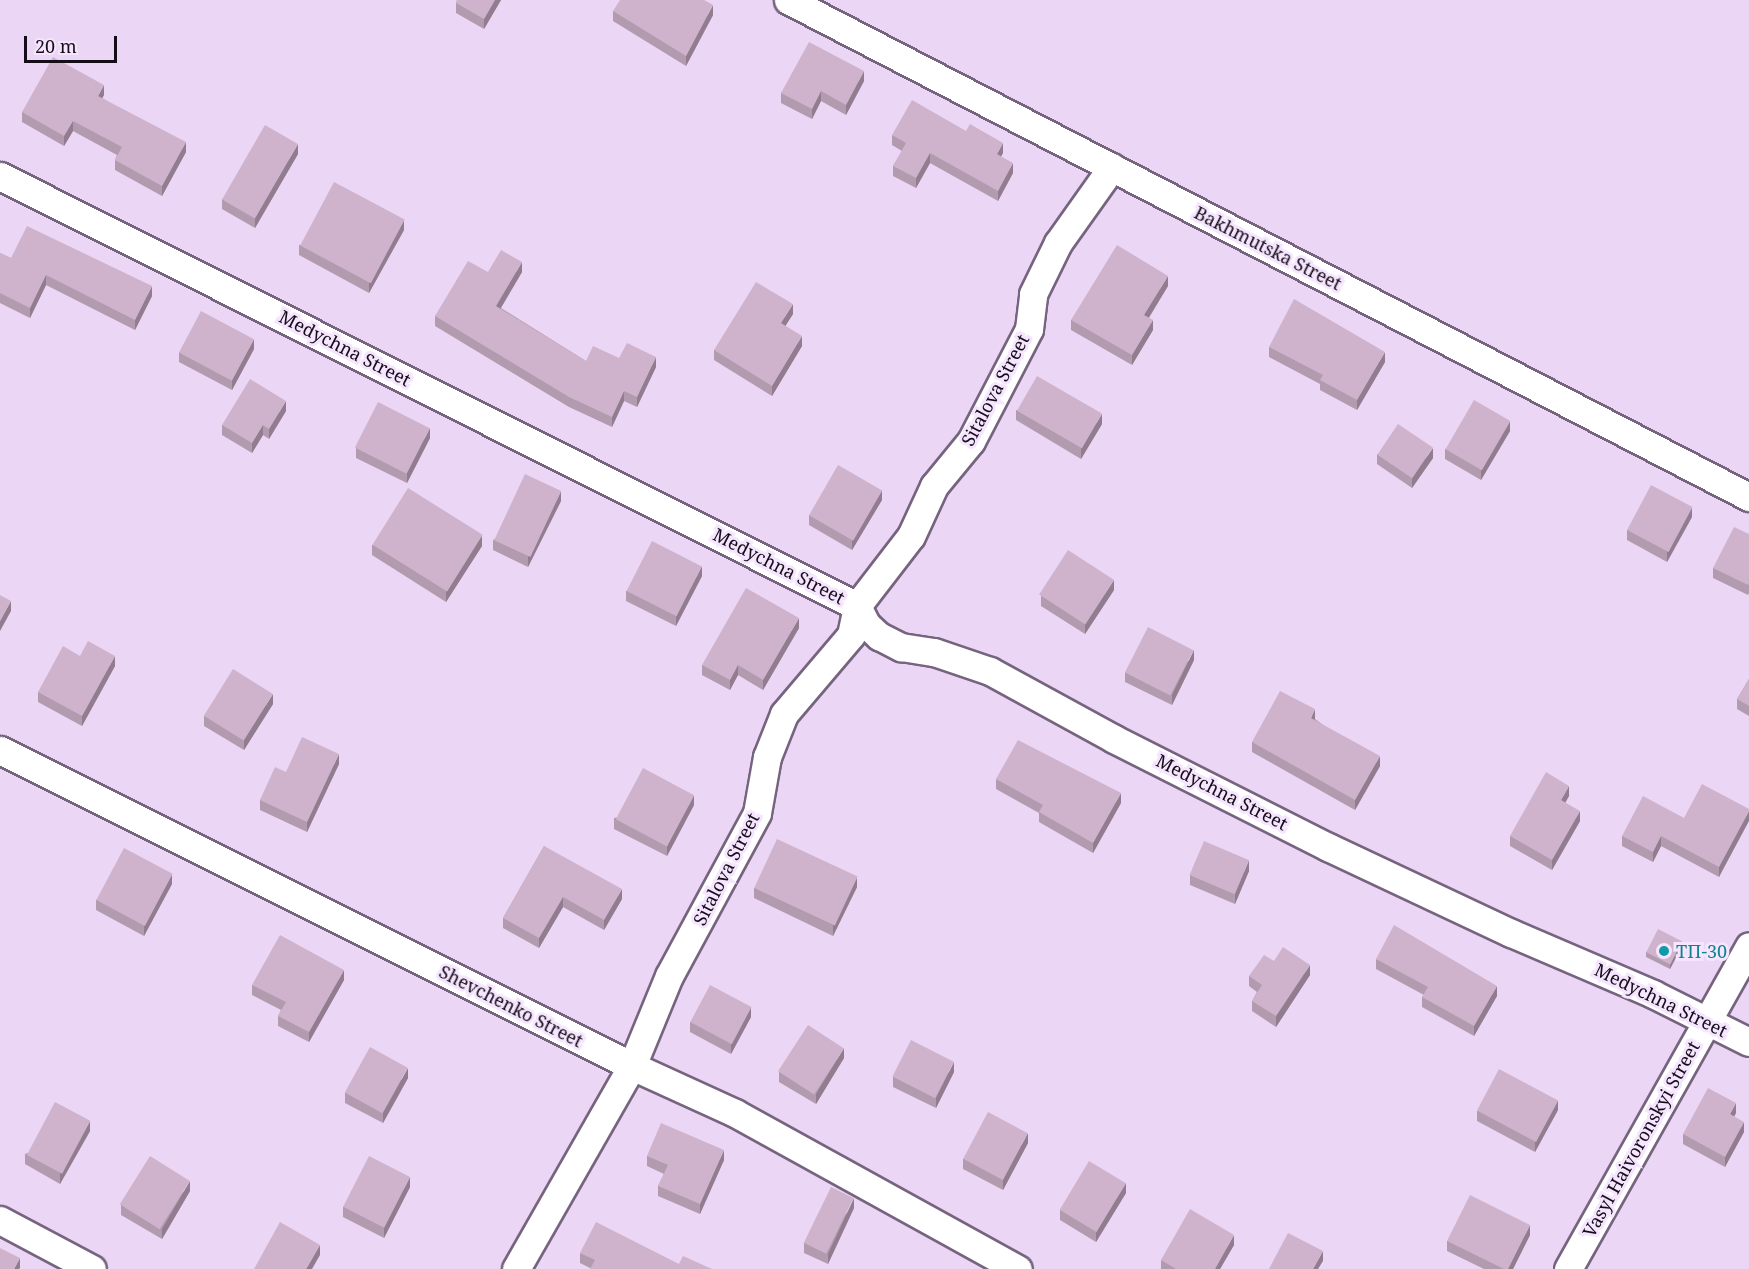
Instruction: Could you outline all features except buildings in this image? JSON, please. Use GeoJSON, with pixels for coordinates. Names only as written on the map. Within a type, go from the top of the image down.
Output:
{"type":"FeatureCollection","features":[{"type":"Feature","properties":{"kind":"street","name":"Bakhmutska Street"},"geometry":{"type":"LineString","coordinates":[[788,0],[1749,496]]}},
{"type":"Feature","properties":{"kind":"street","name":"Sitalova Street"},"geometry":{"type":"LineString","coordinates":[[516,1269],[632,1066],[669,976],[757,813],[767,758],[784,714],[851,635],[857,606],[910,536],[934,486],[971,441],[1029,329],[1033,294],[1058,243],[1112,167]]}},
{"type":"Feature","properties":{"kind":"street","name":"Medychna Street"},"geometry":{"type":"LineString","coordinates":[[0,176],[857,606],[866,624],[894,644],[990,671],[1114,739],[1328,847],[1511,933],[1653,994],[1706,1023],[1749,1042]]}},
{"type":"Feature","properties":{"kind":"street","name":"Shevchenko Street"},"geometry":{"type":"LineString","coordinates":[[0,750],[632,1066],[735,1113],[1018,1269]]}},
{"type":"Feature","properties":{"kind":"street","name":"Vasyl Haivoronskyi Street"},"geometry":{"type":"LineString","coordinates":[[1568,1269],[1749,946]]}},
{"type":"Feature","properties":{"kind":"street"},"geometry":{"type":"LineString","coordinates":[[0,1220],[93,1269]]}},
{"type":"Feature","properties":{"kind":"place","name":"ТП-30"},"geometry":{"type":"Point","coordinates":[1664,951]}}]}
